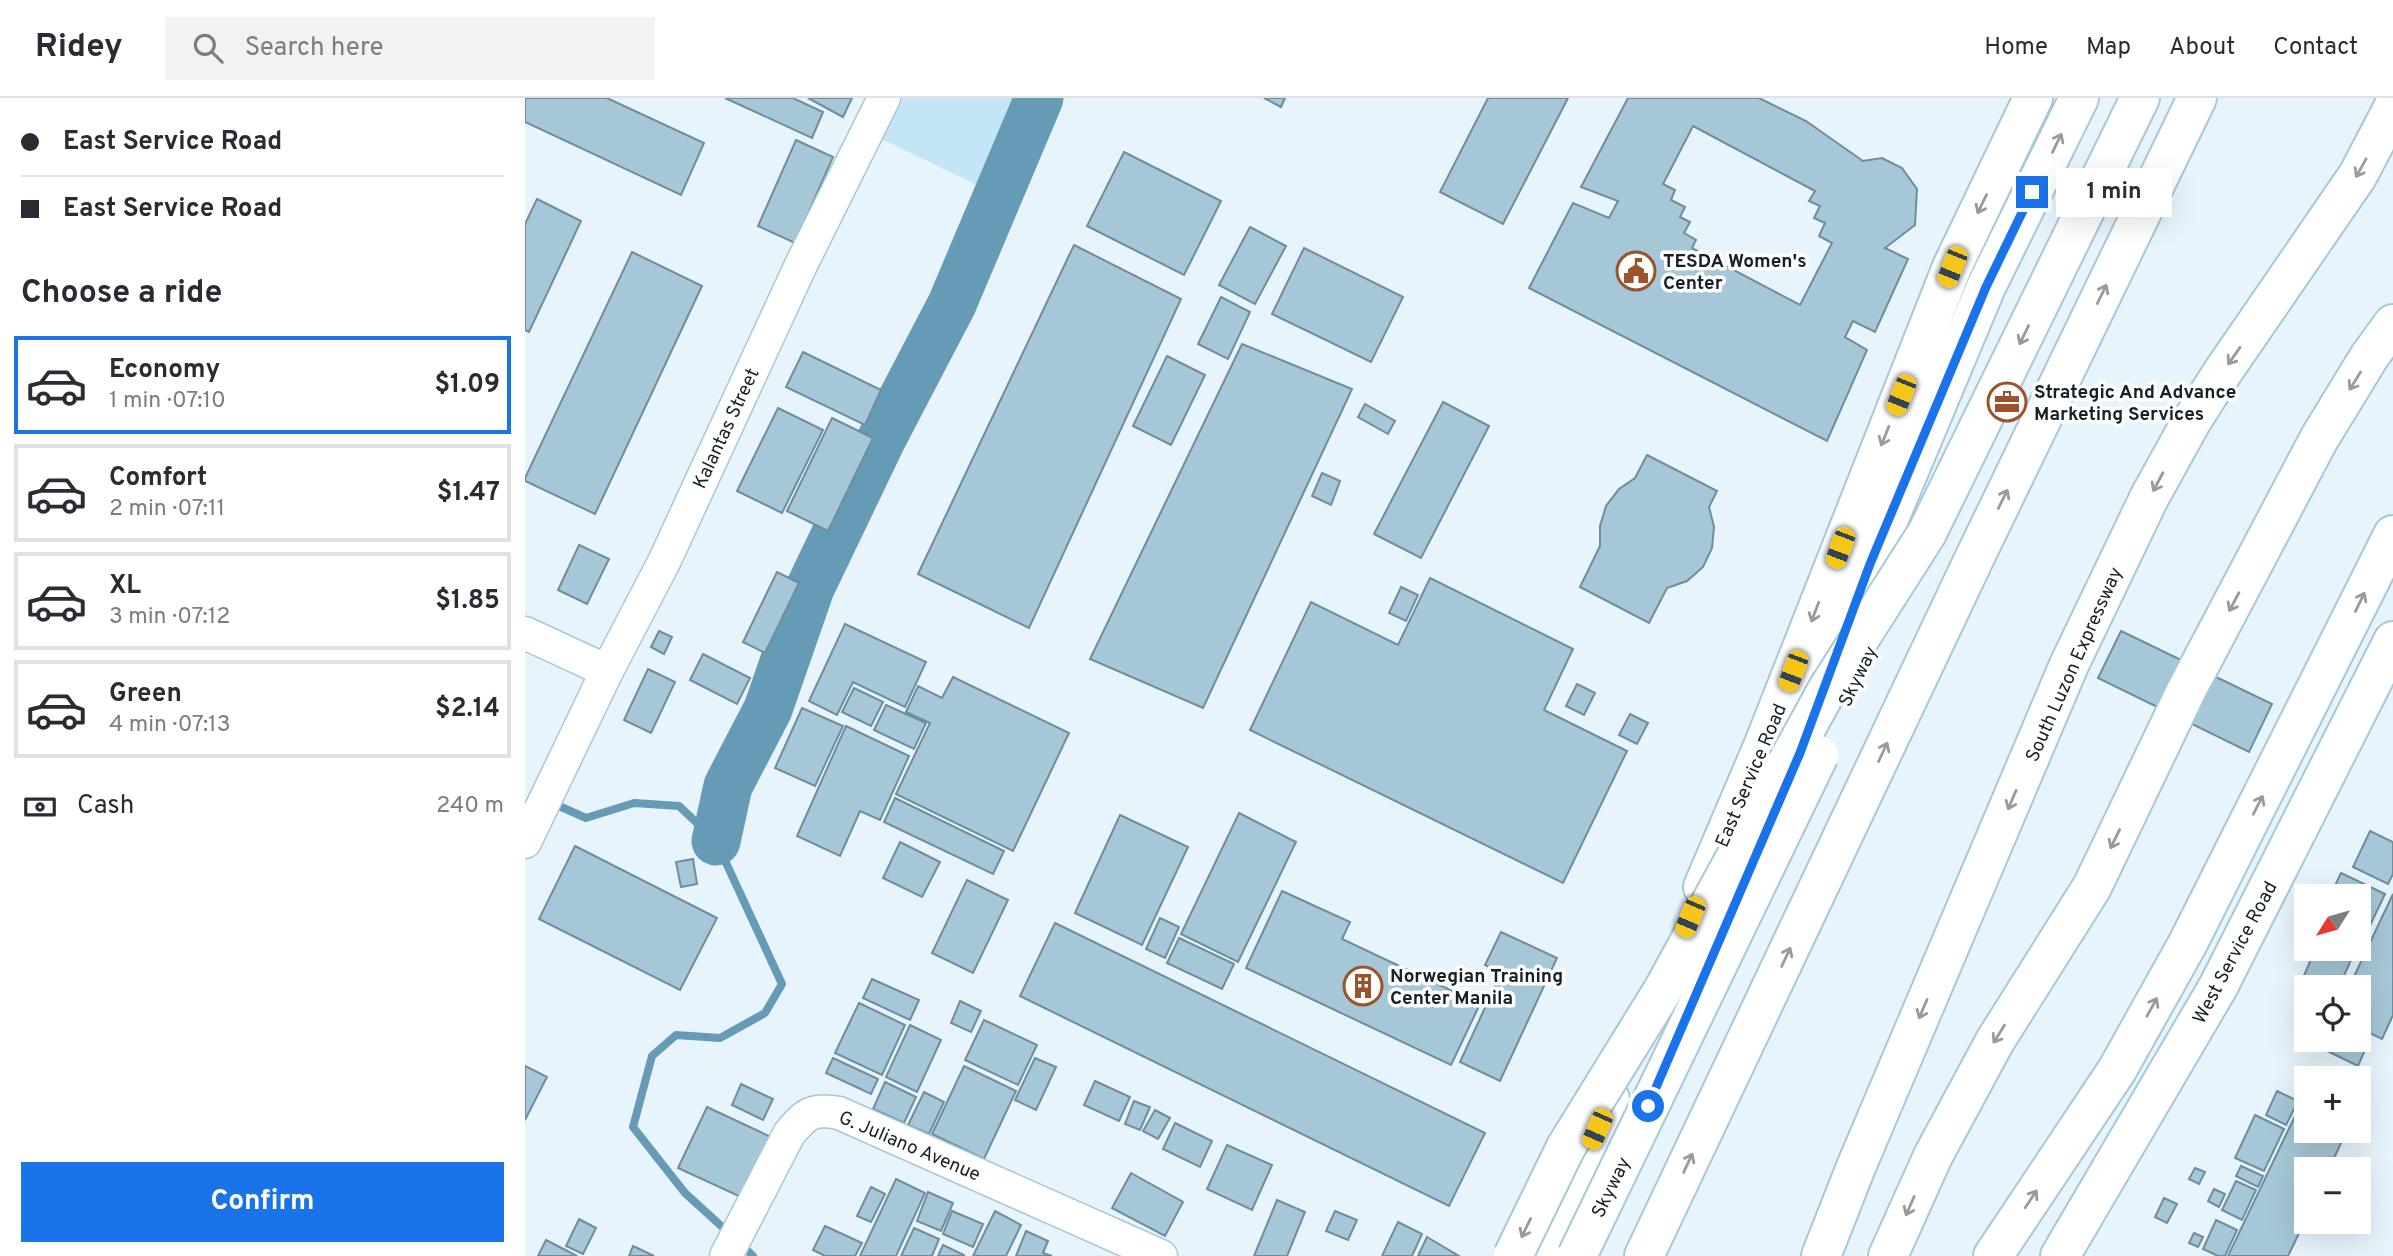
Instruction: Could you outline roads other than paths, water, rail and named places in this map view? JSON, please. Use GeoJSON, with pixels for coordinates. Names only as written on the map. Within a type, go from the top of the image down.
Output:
{"type":"FeatureCollection","features":[{"type":"Feature","properties":{"kind":"main road","name":"East Service Road"},"geometry":{"type":"LineString","coordinates":[[1579,1256],[1703,981],[1800,753],[1855,556],[1952,267],[2033,98]]}},
{"type":"Feature","properties":{"kind":"main road","name":"East Service Road"},"geometry":{"type":"LineString","coordinates":[[1542,1256],[1754,768],[2079,98]]}},
{"type":"Feature","properties":{"kind":"main road","name":"Skyway"},"geometry":{"type":"LineString","coordinates":[[1579,1256],[2140,98]]}},
{"type":"Feature","properties":{"kind":"main road"},"geometry":{"type":"LineString","coordinates":[[1650,1246],[1967,573],[2195,102]]}},
{"type":"Feature","properties":{"kind":"main road","name":"South Luzon Expressway"},"geometry":{"type":"LineString","coordinates":[[1821,1256],[1856,1167],[2069,665],[2149,498],[2222,373],[2358,175],[2393,108]]}},
{"type":"Feature","properties":{"kind":"main road"},"geometry":{"type":"LineString","coordinates":[[1888,1256],[1933,1156],[1995,1041],[2092,887],[2186,691],[2319,439],[2393,324]]}},
{"type":"Feature","properties":{"kind":"main road"},"geometry":{"type":"LineString","coordinates":[[1513,1256],[1566,1147],[1663,990],[1827,690],[1927,533]]}},
{"type":"Feature","properties":{"kind":"main road"},"geometry":{"type":"LineString","coordinates":[[1993,1256],[2117,1070],[2182,954],[2393,535]]}},
{"type":"Feature","properties":{"kind":"main road","name":"West Service Road"},"geometry":{"type":"LineString","coordinates":[[2060,1256],[2218,987],[2393,641]]}},
{"type":"Feature","properties":{"kind":"main road"},"geometry":{"type":"LineString","coordinates":[[1798,1256],[1856,1167]]}},
{"type":"Feature","properties":{"kind":"street","name":"Kalantas Street"},"geometry":{"type":"LineString","coordinates":[[530,832],[607,671],[664,562],[800,267],[884,98]]}},
{"type":"Feature","properties":{"kind":"street"},"geometry":{"type":"LineString","coordinates":[[525,633],[607,671]]}},
{"type":"Feature","properties":{"kind":"street","name":"G. Juliano Avenue"},"geometry":{"type":"LineString","coordinates":[[728,1252],[789,1134],[801,1119],[821,1110],[839,1113],[1161,1256]]}},
{"type":"Feature","properties":{"kind":"waterway"},"geometry":{"type":"LineString","coordinates":[[716,841],[728,786],[768,709],[810,588],[882,438],[952,304],[1039,98]]}},
{"type":"Feature","properties":{"kind":"waterway"},"geometry":{"type":"LineString","coordinates":[[550,802],[586,818],[634,803],[679,806],[716,841],[782,984],[765,1013],[720,1038],[676,1035],[652,1056],[633,1127],[685,1193],[730,1234]]}},
{"type":"Feature","properties":{"kind":"waterway"},"geometry":{"type":"LineString","coordinates":[[740,1243],[753,1256]]}},
{"type":"Feature","properties":{"kind":"place","name":"TESDA Women's Center"},"geometry":{"type":"Point","coordinates":[1636,271]}},
{"type":"Feature","properties":{"kind":"place","name":"Strategic And Advance Marketing Services"},"geometry":{"type":"Point","coordinates":[2007,402]}},
{"type":"Feature","properties":{"kind":"place","name":"Norwegian Training Center Manila"},"geometry":{"type":"Point","coordinates":[1363,986]}}]}
